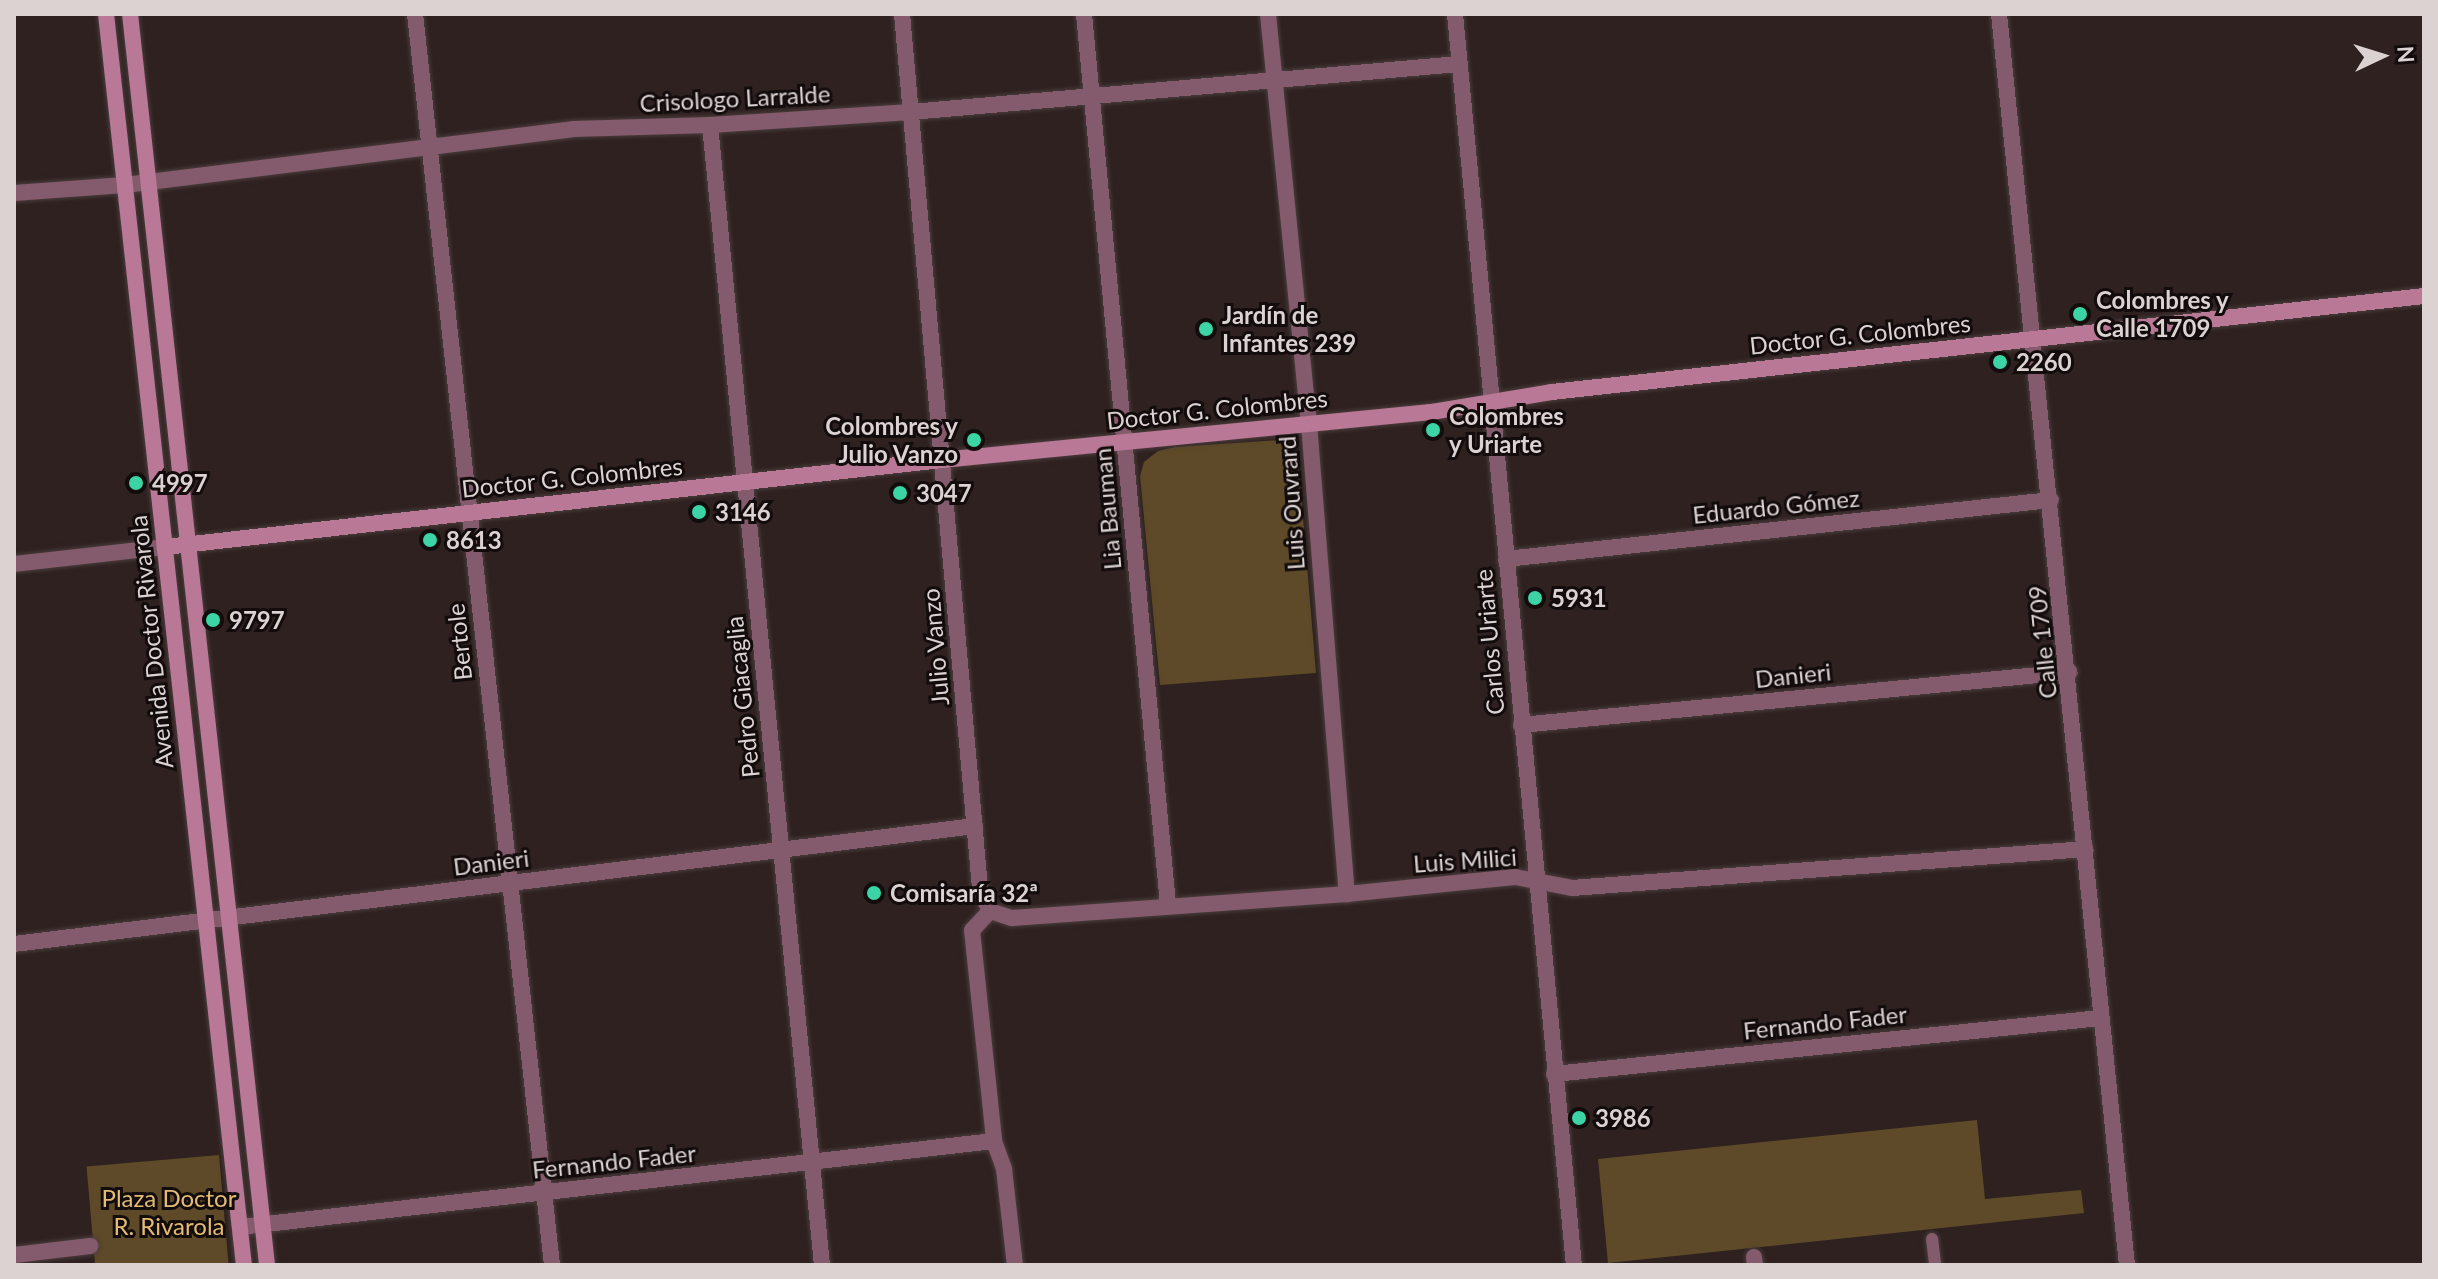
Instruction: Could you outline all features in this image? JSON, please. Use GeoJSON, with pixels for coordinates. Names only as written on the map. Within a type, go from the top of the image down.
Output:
{"type":"FeatureCollection","features":[{"type":"Feature","properties":{"kind":"main road","name":"Avenida Doctor Rivarola"},"geometry":{"type":"LineString","coordinates":[[106,14],[244,1265]]}},
{"type":"Feature","properties":{"kind":"main road","name":"Avenida Doctor Rivarola"},"geometry":{"type":"LineString","coordinates":[[130,14],[267,1265]]}},
{"type":"Feature","properties":{"kind":"main road","name":"Doctor G. Colombres"},"geometry":{"type":"LineString","coordinates":[[165,547],[942,460],[1489,404],[1552,392],[2424,296]]}},
{"type":"Feature","properties":{"kind":"street","name":"Bertole"},"geometry":{"type":"LineString","coordinates":[[415,14],[552,1265]]}},
{"type":"Feature","properties":{"kind":"street","name":"Julio Vanzo"},"geometry":{"type":"LineString","coordinates":[[902,14],[980,888],[990,911]]}},
{"type":"Feature","properties":{"kind":"street","name":"Lia Bauman"},"geometry":{"type":"LineString","coordinates":[[1084,14],[1168,905]]}},
{"type":"Feature","properties":{"kind":"street","name":"Luis Ouvrard"},"geometry":{"type":"LineString","coordinates":[[1268,14],[1309,424],[1347,894]]}},
{"type":"Feature","properties":{"kind":"street","name":"Carlos Uriarte"},"geometry":{"type":"LineString","coordinates":[[1455,14],[1489,404],[1574,1265]]}},
{"type":"Feature","properties":{"kind":"street","name":"Calle 1709"},"geometry":{"type":"LineString","coordinates":[[1999,14],[2035,339],[2127,1265]]}},
{"type":"Feature","properties":{"kind":"street","name":"Crisologo Larralde"},"geometry":{"type":"LineString","coordinates":[[14,193],[125,185],[573,129],[710,125],[911,112],[1459,64]]}},
{"type":"Feature","properties":{"kind":"street","name":"Pedro Giacaglia"},"geometry":{"type":"LineString","coordinates":[[710,125],[822,1265]]}},
{"type":"Feature","properties":{"kind":"street","name":"Eduardo Gómez"},"geometry":{"type":"LineString","coordinates":[[1506,559],[2051,500]]}},
{"type":"Feature","properties":{"kind":"street","name":"Doctor G. Colombres"},"geometry":{"type":"LineString","coordinates":[[14,564],[165,547]]}},
{"type":"Feature","properties":{"kind":"street","name":"Danieri"},"geometry":{"type":"LineString","coordinates":[[1521,725],[2069,672]]}},
{"type":"Feature","properties":{"kind":"street","name":"Danieri"},"geometry":{"type":"LineString","coordinates":[[14,944],[975,826]]}},
{"type":"Feature","properties":{"kind":"street","name":"Luis Milici"},"geometry":{"type":"LineString","coordinates":[[990,911],[1012,918],[1347,894],[1515,877],[1572,888],[2086,849]]}},
{"type":"Feature","properties":{"kind":"street"},"geometry":{"type":"LineString","coordinates":[[990,911],[972,930],[994,1141],[1004,1169],[1015,1265]]}},
{"type":"Feature","properties":{"kind":"street","name":"Fernando Fader"},"geometry":{"type":"LineString","coordinates":[[1554,1074],[2101,1018]]}},
{"type":"Feature","properties":{"kind":"street","name":"Fernando Fader"},"geometry":{"type":"LineString","coordinates":[[240,1227],[994,1141]]}},
{"type":"Feature","properties":{"kind":"street"},"geometry":{"type":"LineString","coordinates":[[14,1255],[90,1246]]}},
{"type":"Feature","properties":{"kind":"lane"},"geometry":{"type":"LineString","coordinates":[[1932,1239],[1935,1265]]}},
{"type":"Feature","properties":{"kind":"green space"},"geometry":{"type":"Polygon","coordinates":[[[1281,440],[1291,446],[1298,458],[1316,673],[1160,685],[1140,476],[1144,462],[1158,451],[1175,447],[1281,440]]]}},
{"type":"Feature","properties":{"kind":"green space"},"geometry":{"type":"Polygon","coordinates":[[[1977,1120],[1985,1199],[2081,1190],[2084,1213],[1608,1263],[1598,1159],[1977,1120]]]}},
{"type":"Feature","properties":{"kind":"green space","name":"Plaza Doctor R. Rivarola"},"geometry":{"type":"Polygon","coordinates":[[[219,1155],[229,1265],[95,1265],[87,1167],[219,1155]]]}},
{"type":"Feature","properties":{"kind":"place","name":"Colombres y Calle 1709"},"geometry":{"type":"Point","coordinates":[2080,314]}},
{"type":"Feature","properties":{"kind":"place","name":"Jardín de Infantes 239"},"geometry":{"type":"Point","coordinates":[1206,329]}},
{"type":"Feature","properties":{"kind":"place","name":"2260"},"geometry":{"type":"Point","coordinates":[2000,362]}},
{"type":"Feature","properties":{"kind":"place","name":"Colombres y Uriarte"},"geometry":{"type":"Point","coordinates":[1433,430]}},
{"type":"Feature","properties":{"kind":"place","name":"Colombres y Julio Vanzo"},"geometry":{"type":"Point","coordinates":[974,440]}},
{"type":"Feature","properties":{"kind":"place","name":"4997"},"geometry":{"type":"Point","coordinates":[136,483]}},
{"type":"Feature","properties":{"kind":"place","name":"3047"},"geometry":{"type":"Point","coordinates":[900,493]}},
{"type":"Feature","properties":{"kind":"place","name":"3146"},"geometry":{"type":"Point","coordinates":[699,512]}},
{"type":"Feature","properties":{"kind":"place","name":"8613"},"geometry":{"type":"Point","coordinates":[430,540]}},
{"type":"Feature","properties":{"kind":"place","name":"5931"},"geometry":{"type":"Point","coordinates":[1535,598]}},
{"type":"Feature","properties":{"kind":"place","name":"9797"},"geometry":{"type":"Point","coordinates":[213,620]}},
{"type":"Feature","properties":{"kind":"place","name":"Comisaría 32ª"},"geometry":{"type":"Point","coordinates":[874,893]}},
{"type":"Feature","properties":{"kind":"place","name":"3986"},"geometry":{"type":"Point","coordinates":[1579,1118]}}]}
